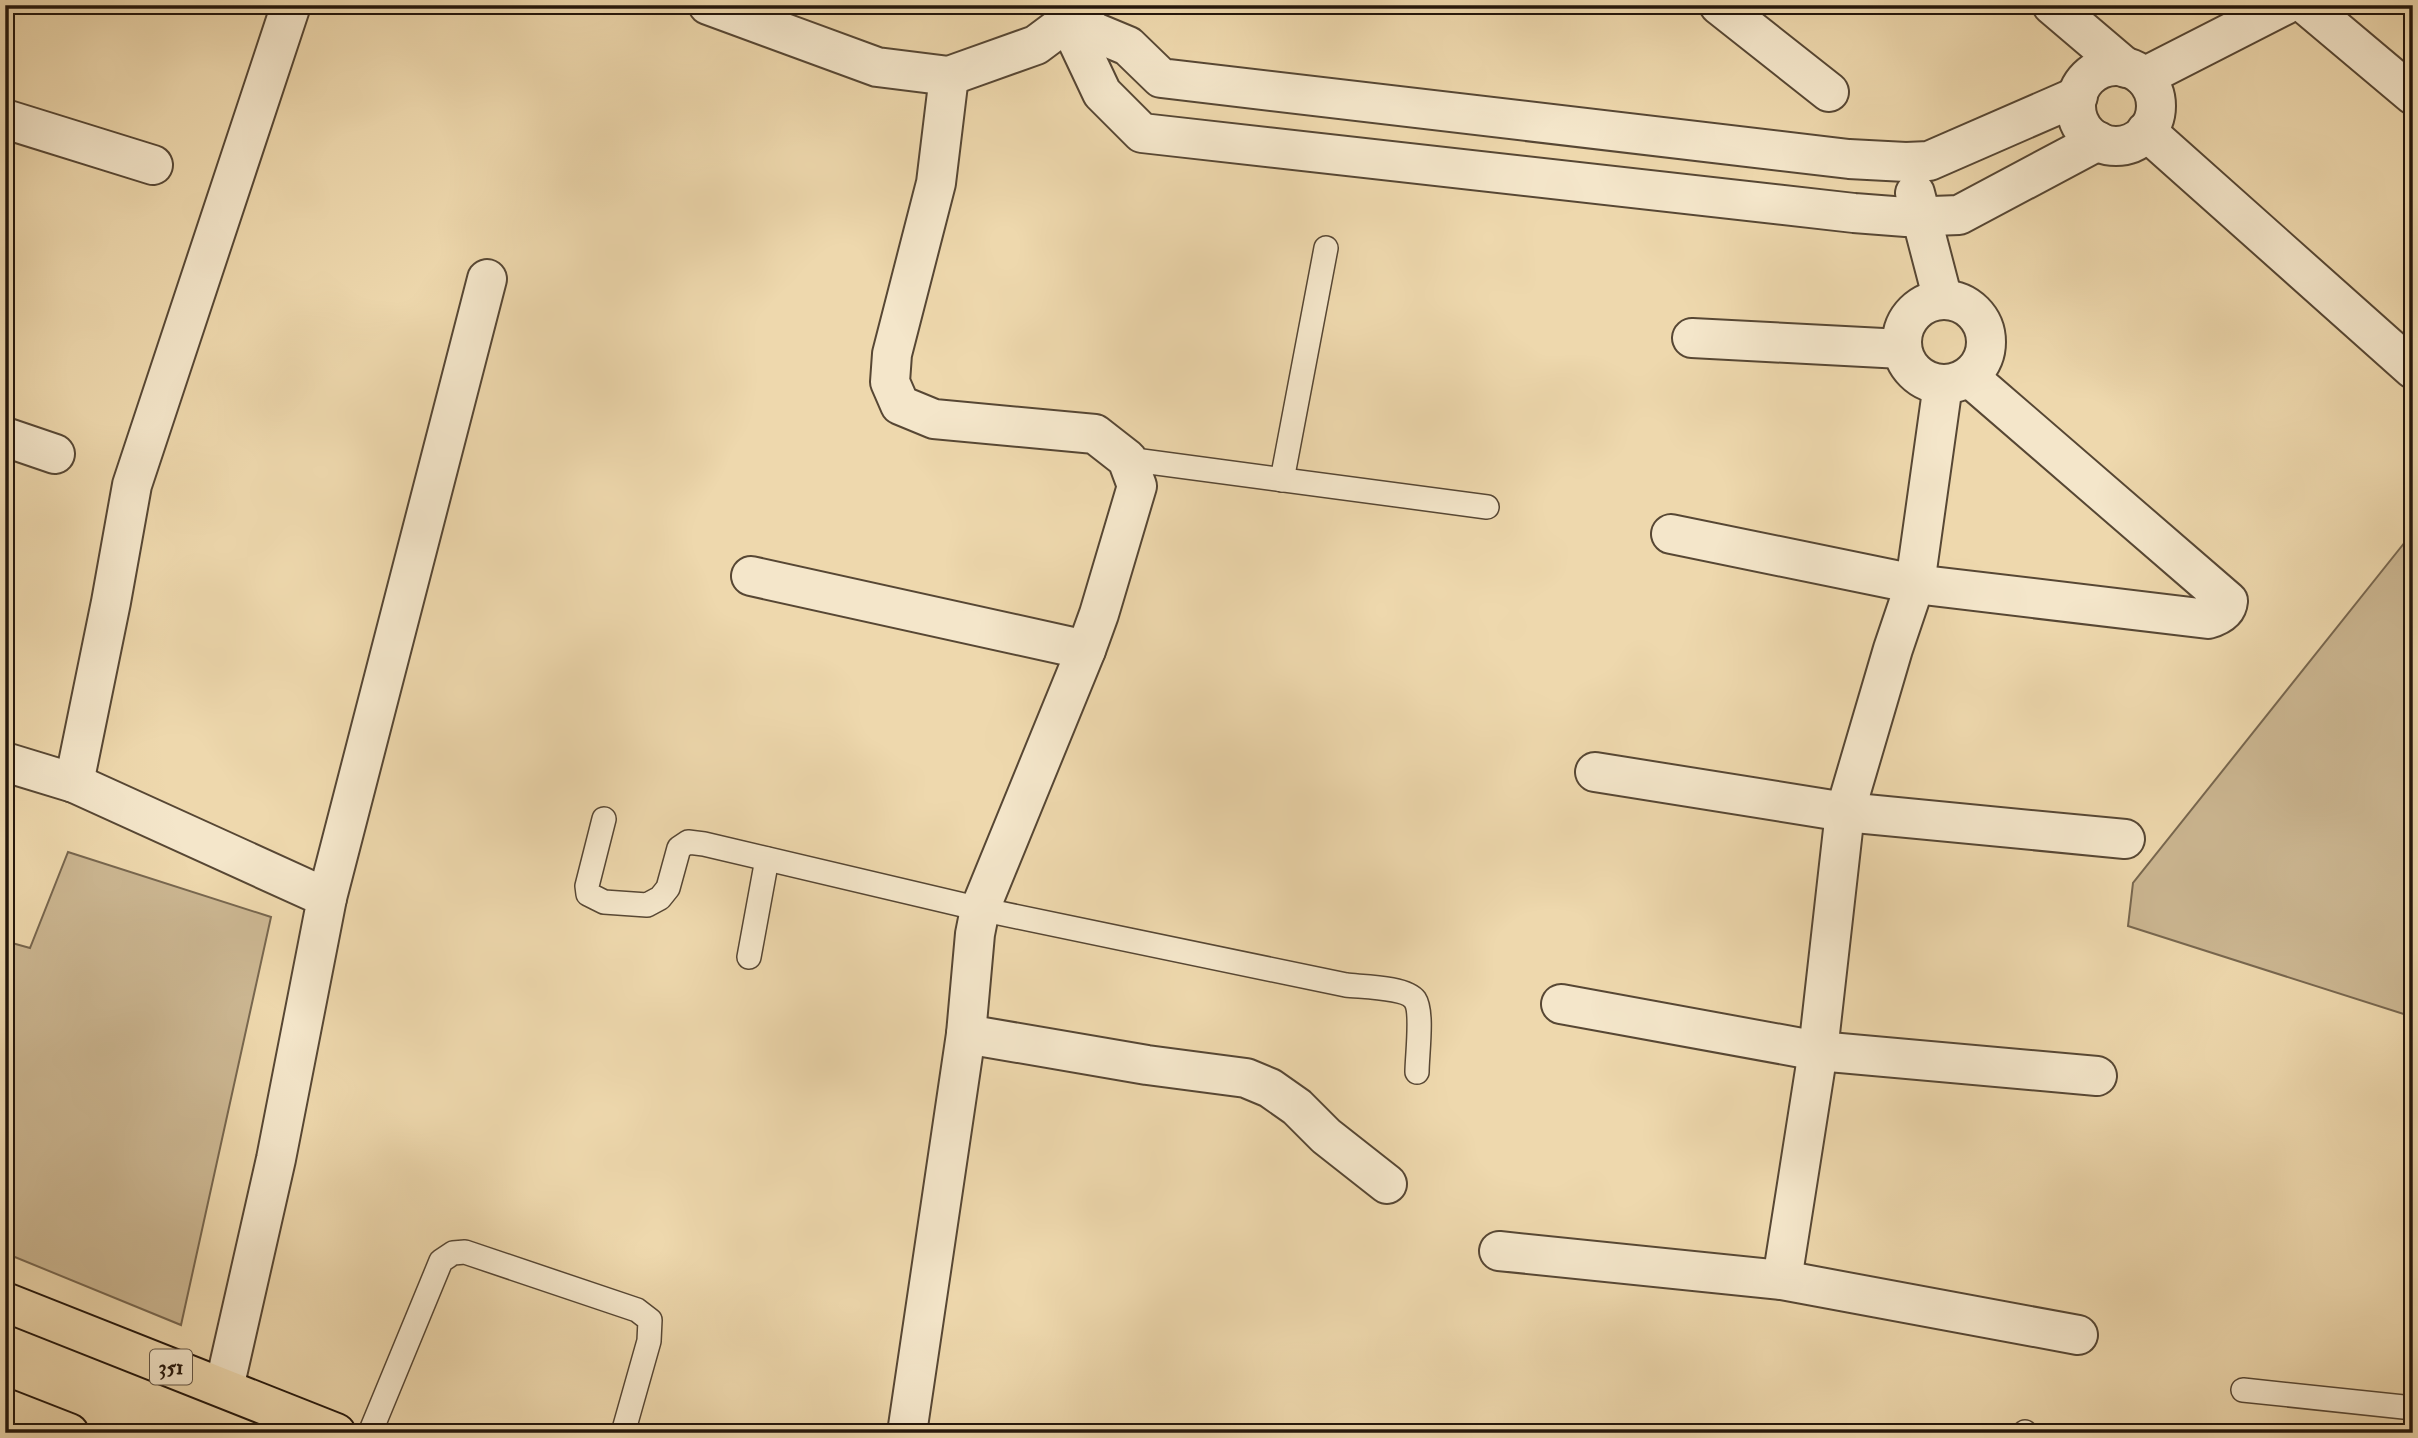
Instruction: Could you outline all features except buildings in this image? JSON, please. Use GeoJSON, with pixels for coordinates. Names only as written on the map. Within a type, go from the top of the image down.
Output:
{"type":"FeatureCollection","features":[{"type":"Feature","properties":{"kind":"main road","name":"351"},"geometry":{"type":"LineString","coordinates":[[5,1302],[336,1433]]}},
{"type":"Feature","properties":{"kind":"main road"},"geometry":{"type":"LineString","coordinates":[[5,1408],[69,1433]]}},
{"type":"Feature","properties":{"kind":"street"},"geometry":{"type":"LineString","coordinates":[[74,783],[132,485],[291,5]]}},
{"type":"Feature","properties":{"kind":"street"},"geometry":{"type":"LineString","coordinates":[[708,5],[877,67],[949,76],[1036,46],[1079,13]]}},
{"type":"Feature","properties":{"kind":"street"},"geometry":{"type":"LineString","coordinates":[[1719,5],[1829,92]]}},
{"type":"Feature","properties":{"kind":"street"},"geometry":{"type":"LineString","coordinates":[[2052,5],[2135,72],[2152,88],[2156,101],[2151,127],[2130,144],[2117,146],[2098,141],[2083,128],[2077,117],[2078,96],[2086,80],[2096,71],[2107,66],[2135,72],[2285,5]]}},
{"type":"Feature","properties":{"kind":"street"},"geometry":{"type":"LineString","coordinates":[[2306,5],[2413,95]]}},
{"type":"Feature","properties":{"kind":"street"},"geometry":{"type":"LineString","coordinates":[[1079,13],[1128,46],[1161,78],[1849,159],[1929,161],[2078,96]]}},
{"type":"Feature","properties":{"kind":"street"},"geometry":{"type":"LineString","coordinates":[[1079,13],[1102,93],[1142,133],[1854,213],[1923,217],[1959,215],[2098,141]]}},
{"type":"Feature","properties":{"kind":"street"},"geometry":{"type":"LineString","coordinates":[[907,1433],[966,1034],[975,934],[980,909],[1086,650],[1137,486],[1128,458],[1095,434],[934,419],[900,405],[890,382],[892,354],[936,183],[949,76]]}},
{"type":"Feature","properties":{"kind":"street"},"geometry":{"type":"LineString","coordinates":[[5,119],[153,164]]}},
{"type":"Feature","properties":{"kind":"street"},"geometry":{"type":"LineString","coordinates":[[2146,131],[2413,369]]}},
{"type":"Feature","properties":{"kind":"street"},"geometry":{"type":"LineString","coordinates":[[1906,162],[1923,217],[1943,300]]}},
{"type":"Feature","properties":{"kind":"street"},"geometry":{"type":"LineString","coordinates":[[224,1388],[279,1145],[327,898],[487,279]]}},
{"type":"Feature","properties":{"kind":"street"},"geometry":{"type":"LineString","coordinates":[[1943,300],[1956,301],[1969,307],[1985,328],[1985,355],[1978,368],[1956,381],[1929,381],[1916,374],[1902,349],[1902,334],[1907,320],[1923,306],[1943,300]]}},
{"type":"Feature","properties":{"kind":"street"},"geometry":{"type":"LineString","coordinates":[[1692,338],[1902,349]]}},
{"type":"Feature","properties":{"kind":"street"},"geometry":{"type":"LineString","coordinates":[[1782,1280],[1818,1051],[1845,811],[1885,674],[1915,584],[1956,381]]}},
{"type":"Feature","properties":{"kind":"street"},"geometry":{"type":"LineString","coordinates":[[1671,534],[1915,584],[2208,619],[2219,615],[2228,601],[1956,381]]}},
{"type":"Feature","properties":{"kind":"street"},"geometry":{"type":"LineString","coordinates":[[5,437],[55,454]]}},
{"type":"Feature","properties":{"kind":"street"},"geometry":{"type":"LineString","coordinates":[[751,576],[1086,650]]}},
{"type":"Feature","properties":{"kind":"street"},"geometry":{"type":"LineString","coordinates":[[5,762],[74,783],[327,898]]}},
{"type":"Feature","properties":{"kind":"street"},"geometry":{"type":"LineString","coordinates":[[1595,772],[1845,811],[2125,839]]}},
{"type":"Feature","properties":{"kind":"street"},"geometry":{"type":"LineString","coordinates":[[1561,1004],[1818,1051],[2097,1076]]}},
{"type":"Feature","properties":{"kind":"street"},"geometry":{"type":"LineString","coordinates":[[966,1034],[1147,1065],[1246,1078],[1270,1088],[1297,1107],[1326,1136],[1387,1184]]}},
{"type":"Feature","properties":{"kind":"street"},"geometry":{"type":"LineString","coordinates":[[1499,1251],[1782,1280],[2078,1335]]}},
{"type":"Feature","properties":{"kind":"lane"},"geometry":{"type":"LineString","coordinates":[[1282,480],[1326,248]]}},
{"type":"Feature","properties":{"kind":"lane"},"geometry":{"type":"LineString","coordinates":[[1128,458],[1487,507]]}},
{"type":"Feature","properties":{"kind":"lane"},"geometry":{"type":"LineString","coordinates":[[604,819],[587,886],[588,894],[604,902],[647,905],[660,898],[668,888],[679,848],[688,842],[980,909],[1346,985],[1393,990],[1416,1001],[1417,1072]]}},
{"type":"Feature","properties":{"kind":"lane"},"geometry":{"type":"LineString","coordinates":[[750,957],[768,859]]}},
{"type":"Feature","properties":{"kind":"lane"},"geometry":{"type":"LineString","coordinates":[[370,1433],[442,1261],[453,1253],[465,1252],[637,1310],[650,1320],[649,1340],[623,1433]]}},
{"type":"Feature","properties":{"kind":"lane"},"geometry":{"type":"LineString","coordinates":[[2243,1390],[2413,1408]]}},
{"type":"Feature","properties":{"kind":"shaded area"},"geometry":{"type":"Polygon","coordinates":[[[2413,532],[2413,1017],[2128,926],[2133,883],[2413,532]]]}},
{"type":"Feature","properties":{"kind":"shaded area"},"geometry":{"type":"Polygon","coordinates":[[[68,852],[271,917],[181,1325],[5,1253],[5,941],[30,948],[68,852]]]}}]}
